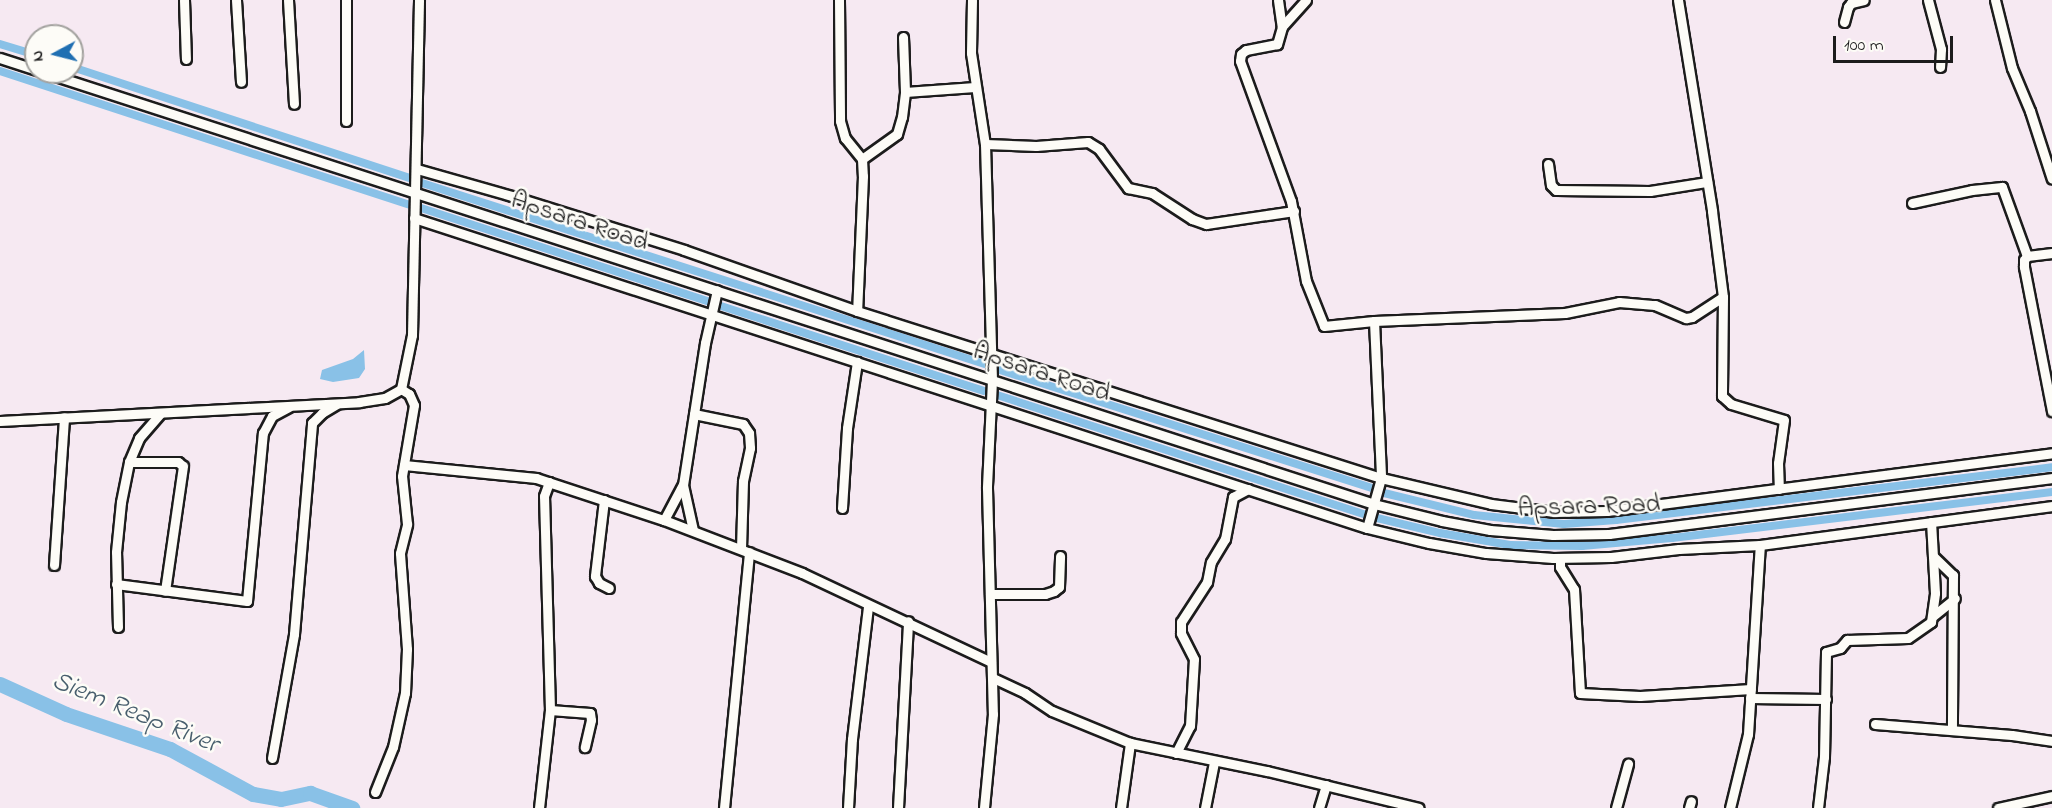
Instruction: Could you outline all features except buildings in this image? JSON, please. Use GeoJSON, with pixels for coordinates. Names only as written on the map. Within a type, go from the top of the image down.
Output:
{"type":"FeatureCollection","features":[{"type":"Feature","properties":{"kind":"street"},"geometry":{"type":"LineString","coordinates":[[184,0],[186,59]]}},
{"type":"Feature","properties":{"kind":"street"},"geometry":{"type":"LineString","coordinates":[[237,0],[241,82]]}},
{"type":"Feature","properties":{"kind":"street"},"geometry":{"type":"LineString","coordinates":[[288,0],[294,104]]}},
{"type":"Feature","properties":{"kind":"street"},"geometry":{"type":"LineString","coordinates":[[346,0],[346,120]]}},
{"type":"Feature","properties":{"kind":"street"},"geometry":{"type":"LineString","coordinates":[[0,421],[338,403],[386,398],[401,389],[412,335],[417,170],[418,0]]}},
{"type":"Feature","properties":{"kind":"street"},"geometry":{"type":"LineString","coordinates":[[839,0],[840,121],[845,138],[862,159],[857,311]]}},
{"type":"Feature","properties":{"kind":"street"},"geometry":{"type":"LineString","coordinates":[[972,0],[971,52],[985,144],[992,380],[989,405],[987,488],[993,714],[984,808]]}},
{"type":"Feature","properties":{"kind":"street"},"geometry":{"type":"LineString","coordinates":[[1278,0],[1282,27],[1277,44],[1246,50],[1241,54],[1240,60],[1294,211],[1306,281],[1324,326],[1374,321],[1565,314],[1619,302],[1655,305],[1686,318],[1692,317],[1723,297]]}},
{"type":"Feature","properties":{"kind":"street"},"geometry":{"type":"LineString","coordinates":[[1282,27],[1306,0]]}},
{"type":"Feature","properties":{"kind":"street"},"geometry":{"type":"LineString","coordinates":[[1678,0],[1723,297],[1722,396],[1731,404],[1784,420],[1778,463],[1779,489]]}},
{"type":"Feature","properties":{"kind":"street"},"geometry":{"type":"LineString","coordinates":[[1844,21],[1846,10],[1851,3],[1864,0]]}},
{"type":"Feature","properties":{"kind":"street"},"geometry":{"type":"LineString","coordinates":[[1928,0],[1941,49],[1940,66]]}},
{"type":"Feature","properties":{"kind":"street"},"geometry":{"type":"LineString","coordinates":[[1995,0],[2012,68],[2049,157],[2052,178]]}},
{"type":"Feature","properties":{"kind":"street"},"geometry":{"type":"LineString","coordinates":[[862,159],[897,134],[905,92],[903,37]]}},
{"type":"Feature","properties":{"kind":"street"},"geometry":{"type":"LineString","coordinates":[[0,58],[24,66]]}},
{"type":"Feature","properties":{"kind":"street","name":"Apsara Road"},"geometry":{"type":"LineString","coordinates":[[80,84],[1374,504],[1490,530],[1553,535],[1609,534],[2052,478]]}},
{"type":"Feature","properties":{"kind":"street"},"geometry":{"type":"LineString","coordinates":[[905,92],[975,87]]}},
{"type":"Feature","properties":{"kind":"street"},"geometry":{"type":"LineString","coordinates":[[985,144],[1088,142],[1099,149],[1128,188],[1152,193],[1192,219],[1206,224],[1294,211]]}},
{"type":"Feature","properties":{"kind":"street"},"geometry":{"type":"LineString","coordinates":[[1548,164],[1551,185],[1556,190],[1650,191],[1707,182]]}},
{"type":"Feature","properties":{"kind":"street"},"geometry":{"type":"LineString","coordinates":[[417,170],[512,196],[684,250],[857,311],[1381,478],[1491,504],[1554,512],[1607,511],[2052,453]]}},
{"type":"Feature","properties":{"kind":"street"},"geometry":{"type":"LineString","coordinates":[[1912,203],[1972,190],[2002,187],[2027,256]]}},
{"type":"Feature","properties":{"kind":"street"},"geometry":{"type":"LineString","coordinates":[[414,218],[1367,528],[1429,543],[1475,551],[1560,558],[1611,557],[1679,549],[1760,545],[2052,506]]}},
{"type":"Feature","properties":{"kind":"street"},"geometry":{"type":"LineString","coordinates":[[2027,256],[2052,253]]}},
{"type":"Feature","properties":{"kind":"street"},"geometry":{"type":"LineString","coordinates":[[2027,256],[2024,260],[2024,267],[2028,296],[2052,411]]}},
{"type":"Feature","properties":{"kind":"street"},"geometry":{"type":"LineString","coordinates":[[664,520],[683,485],[717,290]]}},
{"type":"Feature","properties":{"kind":"street"},"geometry":{"type":"LineString","coordinates":[[1367,528],[1381,478],[1374,321]]}},
{"type":"Feature","properties":{"kind":"street"},"geometry":{"type":"LineString","coordinates":[[842,508],[847,428],[857,362]]}},
{"type":"Feature","properties":{"kind":"street"},"geometry":{"type":"LineString","coordinates":[[375,792],[393,747],[405,693],[406,649],[400,563],[401,543],[407,524],[402,489],[414,405],[409,394],[401,389]]}},
{"type":"Feature","properties":{"kind":"street"},"geometry":{"type":"LineString","coordinates":[[272,758],[294,634],[303,550],[312,423],[322,413],[338,403]]}},
{"type":"Feature","properties":{"kind":"street"},"geometry":{"type":"LineString","coordinates":[[116,584],[236,602],[248,600],[263,433],[272,416],[294,405]]}},
{"type":"Feature","properties":{"kind":"street"},"geometry":{"type":"LineString","coordinates":[[118,627],[116,552],[121,502],[129,462],[145,429],[161,413]]}},
{"type":"Feature","properties":{"kind":"street"},"geometry":{"type":"LineString","coordinates":[[694,414],[743,424],[750,433],[750,448],[743,481],[745,550],[724,808]]}},
{"type":"Feature","properties":{"kind":"street"},"geometry":{"type":"LineString","coordinates":[[54,565],[64,417]]}},
{"type":"Feature","properties":{"kind":"street"},"geometry":{"type":"LineString","coordinates":[[129,462],[177,462],[183,466],[165,591]]}},
{"type":"Feature","properties":{"kind":"street"},"geometry":{"type":"LineString","coordinates":[[404,465],[489,472],[549,482],[664,520],[802,573],[991,662]]}},
{"type":"Feature","properties":{"kind":"street"},"geometry":{"type":"LineString","coordinates":[[539,808],[550,710],[544,496],[549,482]]}},
{"type":"Feature","properties":{"kind":"street"},"geometry":{"type":"LineString","coordinates":[[683,485],[693,530]]}},
{"type":"Feature","properties":{"kind":"street"},"geometry":{"type":"LineString","coordinates":[[1176,753],[1190,726],[1194,659],[1181,633],[1181,622],[1206,582],[1211,562],[1226,539],[1233,497],[1248,489]]}},
{"type":"Feature","properties":{"kind":"street"},"geometry":{"type":"LineString","coordinates":[[604,500],[596,576],[599,583],[609,588]]}},
{"type":"Feature","properties":{"kind":"street"},"geometry":{"type":"LineString","coordinates":[[1818,808],[1823,778],[1826,651],[1840,648],[1847,640],[1908,638],[1931,622],[1935,593],[1931,522]]}},
{"type":"Feature","properties":{"kind":"street"},"geometry":{"type":"LineString","coordinates":[[1730,808],[1747,742],[1760,545]]}},
{"type":"Feature","properties":{"kind":"street"},"geometry":{"type":"LineString","coordinates":[[990,594],[1045,594],[1054,591],[1059,587],[1060,556]]}},
{"type":"Feature","properties":{"kind":"street"},"geometry":{"type":"LineString","coordinates":[[1933,556],[1953,575],[1952,729]]}},
{"type":"Feature","properties":{"kind":"street"},"geometry":{"type":"LineString","coordinates":[[1560,558],[1560,567],[1575,589],[1580,693],[1650,696],[1751,694],[1826,699]]}},
{"type":"Feature","properties":{"kind":"street"},"geometry":{"type":"LineString","coordinates":[[1933,616],[1954,598]]}},
{"type":"Feature","properties":{"kind":"street"},"geometry":{"type":"LineString","coordinates":[[848,808],[852,739],[868,606]]}},
{"type":"Feature","properties":{"kind":"street"},"geometry":{"type":"LineString","coordinates":[[898,808],[908,621]]}},
{"type":"Feature","properties":{"kind":"street"},"geometry":{"type":"LineString","coordinates":[[993,678],[1060,714],[1130,743],[1326,785],[1419,808]]}},
{"type":"Feature","properties":{"kind":"street"},"geometry":{"type":"LineString","coordinates":[[550,710],[590,713],[591,720],[585,747]]}},
{"type":"Feature","properties":{"kind":"street"},"geometry":{"type":"LineString","coordinates":[[1875,724],[1952,729],[2052,741]]}},
{"type":"Feature","properties":{"kind":"street"},"geometry":{"type":"LineString","coordinates":[[1121,808],[1130,743]]}},
{"type":"Feature","properties":{"kind":"street"},"geometry":{"type":"LineString","coordinates":[[1205,808],[1214,762]]}},
{"type":"Feature","properties":{"kind":"street"},"geometry":{"type":"LineString","coordinates":[[1616,808],[1628,764]]}},
{"type":"Feature","properties":{"kind":"street"},"geometry":{"type":"LineString","coordinates":[[1319,808],[1326,785]]}},
{"type":"Feature","properties":{"kind":"street"},"geometry":{"type":"LineString","coordinates":[[1998,808],[2052,796]]}},
{"type":"Feature","properties":{"kind":"water"},"geometry":{"type":"Polygon","coordinates":[[[364,350],[365,369],[359,378],[333,382],[320,379],[322,370],[353,359],[364,350]]]}},
{"type":"Feature","properties":{"kind":"waterway"},"geometry":{"type":"LineString","coordinates":[[0,44],[24,51]]}},
{"type":"Feature","properties":{"kind":"waterway"},"geometry":{"type":"LineString","coordinates":[[0,71],[408,204]]}},
{"type":"Feature","properties":{"kind":"waterway"},"geometry":{"type":"LineString","coordinates":[[84,71],[409,178]]}},
{"type":"Feature","properties":{"kind":"waterway"},"geometry":{"type":"LineString","coordinates":[[422,183],[988,365]]}},
{"type":"Feature","properties":{"kind":"waterway"},"geometry":{"type":"LineString","coordinates":[[421,208],[708,301]]}},
{"type":"Feature","properties":{"kind":"waterway"},"geometry":{"type":"LineString","coordinates":[[721,306],[984,391]]}},
{"type":"Feature","properties":{"kind":"waterway"},"geometry":{"type":"LineString","coordinates":[[1000,370],[1371,488]]}},
{"type":"Feature","properties":{"kind":"waterway"},"geometry":{"type":"LineString","coordinates":[[997,395],[1364,514]]}},
{"type":"Feature","properties":{"kind":"waterway"},"geometry":{"type":"LineString","coordinates":[[1384,493],[1474,515],[1564,524],[1616,520],[2052,467]]}},
{"type":"Feature","properties":{"kind":"waterway"},"geometry":{"type":"LineString","coordinates":[[1377,518],[1440,533],[1510,545],[1582,546],[1672,538],[2052,492]]}},
{"type":"Feature","properties":{"kind":"waterway","name":"Siem Reap River"},"geometry":{"type":"LineString","coordinates":[[0,684],[66,714],[170,749],[253,794],[281,799],[310,793],[352,808]]}}]}
